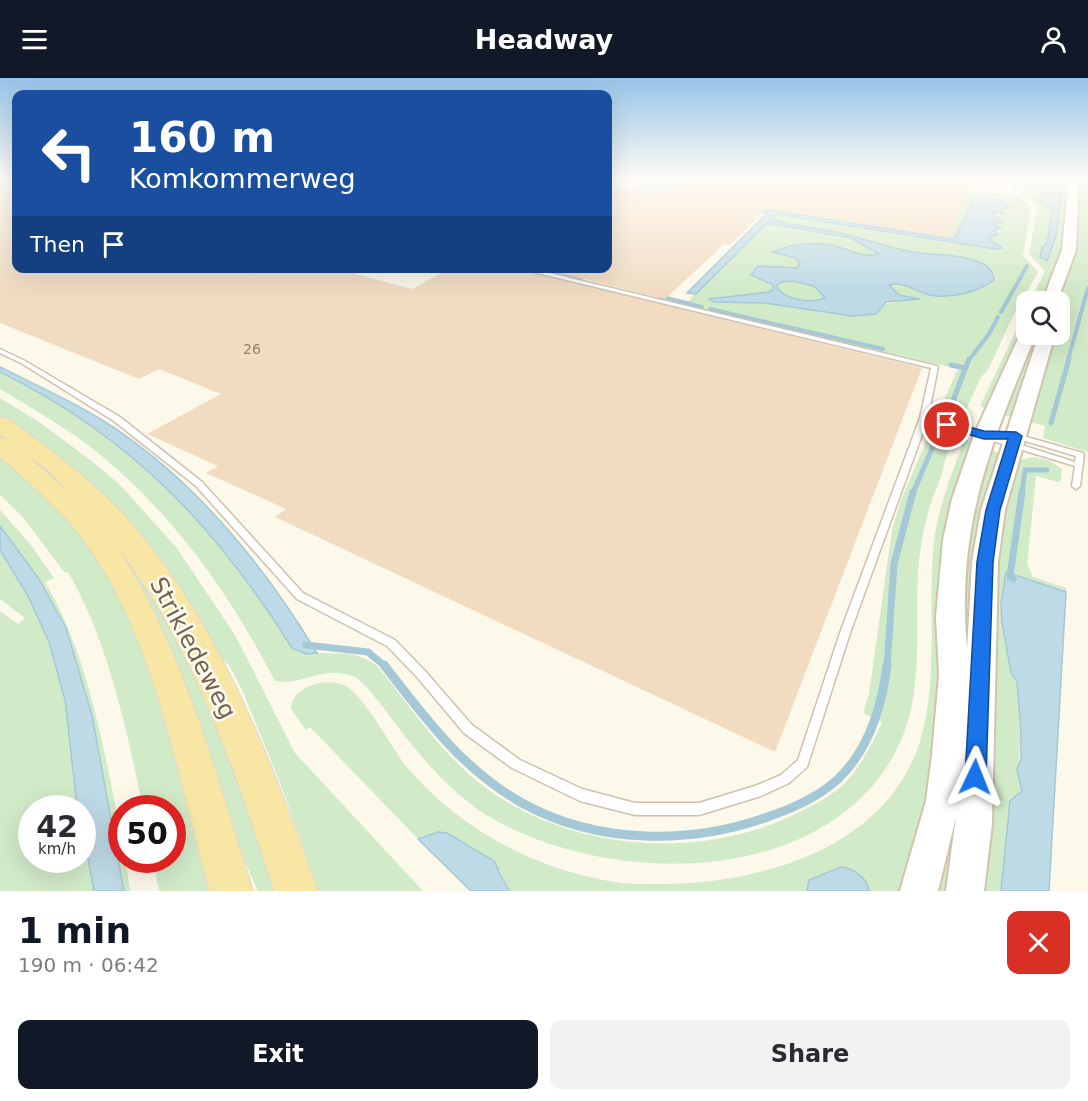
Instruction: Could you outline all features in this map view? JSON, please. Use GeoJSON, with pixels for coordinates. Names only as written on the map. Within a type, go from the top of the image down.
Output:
{"type":"FeatureCollection","features":[{"type":"Feature","properties":{"kind":"main road"},"geometry":{"type":"LineString","coordinates":[[1053,291],[1069,250],[1071,216]]}},
{"type":"Feature","properties":{"kind":"main road"},"geometry":{"type":"LineString","coordinates":[[919,891],[943,801],[949,755],[954,675],[950,617],[955,540],[964,499],[984,435],[1023,345]]}},
{"type":"Feature","properties":{"kind":"main road"},"geometry":{"type":"LineString","coordinates":[[965,891],[974,824],[985,562],[993,510],[1044,345]]}},
{"type":"Feature","properties":{"kind":"main road","name":"Strikledeweg"},"geometry":{"type":"LineString","coordinates":[[0,424],[61,469],[105,510],[128,537],[175,606],[214,680],[261,787],[296,891]]}},
{"type":"Feature","properties":{"kind":"main road","name":"Strikledeweg"},"geometry":{"type":"LineString","coordinates":[[0,446],[61,498],[82,520],[104,548],[143,618],[166,673],[231,891]]}},
{"type":"Feature","properties":{"kind":"lane"},"geometry":{"type":"LineString","coordinates":[[0,351],[23,362],[117,418],[200,484],[300,596],[391,643],[468,729],[506,757],[579,795],[635,809],[699,809],[757,792],[785,779],[803,763],[845,633],[924,418],[935,368],[540,273]]}},
{"type":"Feature","properties":{"kind":"lane"},"geometry":{"type":"LineString","coordinates":[[924,418],[1013,441],[1078,465],[1076,486]]}},
{"type":"Feature","properties":{"kind":"green space"},"geometry":{"type":"Polygon","coordinates":[[[775,216],[789,216],[995,249],[1000,246],[987,238],[993,230],[1000,228],[993,225],[998,216],[1029,216],[1023,256],[1038,272],[1027,291],[1016,291],[1016,311],[961,421],[942,417],[943,402],[958,369],[686,305],[694,294],[767,223],[851,238],[880,254],[866,255],[825,244],[791,246],[773,252],[795,258],[800,263],[797,268],[779,268],[772,284],[774,289],[769,292],[720,297],[713,302],[765,303],[834,314],[919,298],[899,295],[889,285],[909,286],[929,295],[991,269],[961,257],[907,251],[849,235],[772,219],[775,216]]]}},
{"type":"Feature","properties":{"kind":"green space"},"geometry":{"type":"Polygon","coordinates":[[[806,216],[965,216],[955,238],[951,239],[806,216]]]}},
{"type":"Feature","properties":{"kind":"green space"},"geometry":{"type":"Polygon","coordinates":[[[1036,216],[1052,216],[1047,243],[1042,249],[1042,260],[1047,261],[1057,233],[1059,216],[1064,216],[1060,252],[1046,291],[1035,291],[1045,271],[1029,254],[1036,216]]]}},
{"type":"Feature","properties":{"kind":"green space"},"geometry":{"type":"Polygon","coordinates":[[[1078,216],[1088,216],[1088,452],[1043,438],[1045,426],[1027,421],[1049,345],[1070,345],[1070,291],[1063,291],[1076,249],[1078,216]]]}},
{"type":"Feature","properties":{"kind":"green space"},"geometry":{"type":"Polygon","coordinates":[[[793,281],[814,286],[825,297],[812,300],[798,299],[785,295],[776,286],[781,282],[793,281]]]}},
{"type":"Feature","properties":{"kind":"green space"},"geometry":{"type":"Polygon","coordinates":[[[1016,331],[1016,345],[1019,345],[990,411],[980,406],[1016,331]]]}},
{"type":"Feature","properties":{"kind":"green space"},"geometry":{"type":"Polygon","coordinates":[[[1028,345],[1039,345],[1017,418],[1001,414],[1028,345]]]}},
{"type":"Feature","properties":{"kind":"green space"},"geometry":{"type":"Polygon","coordinates":[[[0,372],[48,398],[91,426],[167,488],[232,562],[263,603],[292,648],[314,653],[356,656],[367,659],[377,666],[455,761],[486,788],[520,809],[556,825],[594,836],[634,842],[674,843],[714,839],[752,831],[789,817],[818,802],[844,784],[855,771],[882,722],[863,713],[869,694],[892,530],[901,500],[931,430],[946,431],[955,435],[929,508],[923,535],[918,572],[916,674],[910,714],[904,733],[873,785],[829,823],[775,848],[715,861],[652,863],[590,855],[531,837],[480,811],[457,793],[428,763],[357,678],[333,673],[297,681],[275,681],[221,589],[155,506],[91,447],[0,389],[0,372]]]}},
{"type":"Feature","properties":{"kind":"green space"},"geometry":{"type":"Polygon","coordinates":[[[0,398],[39,422],[92,461],[121,486],[176,547],[235,635],[295,753],[423,891],[319,891],[282,788],[243,692],[229,665],[200,642],[168,587],[0,419],[0,398]]]}},
{"type":"Feature","properties":{"kind":"green space"},"geometry":{"type":"Polygon","coordinates":[[[0,431],[47,466],[100,518],[166,614],[233,761],[275,891],[258,891],[216,798],[151,618],[0,441],[0,431]]]}},
{"type":"Feature","properties":{"kind":"green space"},"geometry":{"type":"Polygon","coordinates":[[[965,437],[972,445],[941,749],[904,891],[869,891],[860,875],[841,867],[807,888],[807,891],[509,891],[501,871],[423,836],[418,839],[310,727],[306,730],[291,709],[298,694],[313,685],[331,682],[347,687],[370,712],[406,766],[451,810],[503,844],[561,869],[622,883],[666,884],[711,881],[756,873],[800,859],[840,840],[875,813],[902,780],[921,738],[930,690],[934,542],[942,502],[965,437]]]}},
{"type":"Feature","properties":{"kind":"green space"},"geometry":{"type":"Polygon","coordinates":[[[987,449],[1003,454],[954,891],[932,891],[956,587],[987,449]]]}},
{"type":"Feature","properties":{"kind":"green space"},"geometry":{"type":"Polygon","coordinates":[[[0,454],[75,525],[103,563],[144,644],[216,891],[159,891],[156,873],[186,873],[186,795],[140,795],[123,717],[105,656],[82,599],[68,572],[65,573],[22,516],[0,495],[0,454]]]}},
{"type":"Feature","properties":{"kind":"green space"},"geometry":{"type":"Polygon","coordinates":[[[1034,457],[1050,461],[1062,469],[1061,480],[1058,482],[1036,476],[1027,564],[1033,577],[1066,588],[1066,592],[1006,572],[1011,673],[1016,683],[1021,708],[1018,774],[1022,792],[1010,802],[1001,891],[977,891],[984,801],[995,765],[995,695],[987,604],[1012,466],[1020,460],[1034,457]]]}},
{"type":"Feature","properties":{"kind":"green space"},"geometry":{"type":"Polygon","coordinates":[[[0,510],[31,545],[54,578],[45,582],[67,626],[91,696],[114,795],[108,795],[108,803],[92,715],[66,628],[39,579],[0,526],[0,510]]]}},
{"type":"Feature","properties":{"kind":"green space"},"geometry":{"type":"Polygon","coordinates":[[[0,550],[32,604],[55,662],[65,703],[76,795],[18,795],[18,873],[91,873],[94,891],[0,891],[0,611],[18,624],[25,618],[0,599],[0,550]]]}},
{"type":"Feature","properties":{"kind":"green space"},"geometry":{"type":"Polygon","coordinates":[[[121,873],[128,873],[130,891],[124,891],[121,873]]]}},
{"type":"Feature","properties":{"kind":"water"},"geometry":{"type":"Polygon","coordinates":[[[764,216],[775,216],[772,219],[845,234],[904,250],[973,260],[990,269],[994,280],[972,291],[938,296],[925,294],[900,284],[889,285],[899,295],[920,299],[886,302],[876,314],[852,316],[765,303],[714,302],[709,299],[769,292],[774,289],[772,284],[751,275],[758,266],[797,268],[800,263],[795,258],[773,252],[790,246],[824,244],[865,255],[879,254],[851,238],[767,223],[696,294],[687,293],[764,216]],[[792,281],[781,282],[776,286],[785,295],[798,300],[812,301],[825,298],[814,286],[792,281]]]}},
{"type":"Feature","properties":{"kind":"water"},"geometry":{"type":"Polygon","coordinates":[[[789,216],[806,216],[951,239],[955,238],[965,216],[996,216],[1003,222],[993,224],[1001,228],[993,230],[998,234],[988,238],[1002,248],[995,249],[789,216]]]}},
{"type":"Feature","properties":{"kind":"water"},"geometry":{"type":"Polygon","coordinates":[[[1052,216],[1059,216],[1057,233],[1047,261],[1040,257],[1042,248],[1047,243],[1052,216]]]}},
{"type":"Feature","properties":{"kind":"water"},"geometry":{"type":"Polygon","coordinates":[[[0,367],[113,427],[173,474],[201,501],[252,559],[275,589],[317,653],[306,654],[292,648],[233,562],[166,488],[90,425],[47,397],[0,372],[0,367]]]}},
{"type":"Feature","properties":{"kind":"water"},"geometry":{"type":"Polygon","coordinates":[[[0,526],[39,579],[66,628],[92,715],[108,803],[108,873],[121,873],[124,891],[94,891],[91,873],[96,873],[96,795],[76,795],[65,700],[49,642],[28,596],[0,550],[0,526]]]}},
{"type":"Feature","properties":{"kind":"water"},"geometry":{"type":"Polygon","coordinates":[[[1006,572],[1066,592],[1049,891],[1001,891],[1010,801],[1022,791],[1017,769],[1021,759],[1021,730],[1017,682],[1011,673],[1002,622],[1001,604],[1006,572]]]}},
{"type":"Feature","properties":{"kind":"water"},"geometry":{"type":"Polygon","coordinates":[[[438,832],[447,833],[494,861],[509,891],[471,891],[418,839],[438,832]]]}},
{"type":"Feature","properties":{"kind":"water"},"geometry":{"type":"Polygon","coordinates":[[[841,867],[860,875],[869,891],[807,891],[809,880],[841,867]]]}},
{"type":"Feature","properties":{"kind":"building"},"geometry":{"type":"Polygon","coordinates":[[[0,216],[12,216],[12,273],[357,273],[355,274],[412,289],[441,273],[535,273],[922,368],[775,752],[275,517],[286,509],[206,473],[218,466],[147,434],[221,394],[159,369],[139,379],[0,323],[0,216]]]}},
{"type":"Feature","properties":{"kind":"building"},"geometry":{"type":"Polygon","coordinates":[[[612,216],[759,216],[730,245],[724,244],[665,299],[560,273],[612,273],[612,216]]]}},
{"type":"Feature","properties":{"kind":"building"},"geometry":{"type":"Polygon","coordinates":[[[815,216],[958,216],[949,238],[815,216]]]}},
{"type":"Feature","properties":{"kind":"waterway"},"geometry":{"type":"LineString","coordinates":[[1001,312],[1027,266]]}},
{"type":"Feature","properties":{"kind":"waterway"},"geometry":{"type":"LineString","coordinates":[[560,273],[581,278]]}},
{"type":"Feature","properties":{"kind":"waterway"},"geometry":{"type":"LineString","coordinates":[[1068,360],[1088,288]]}},
{"type":"Feature","properties":{"kind":"waterway"},"geometry":{"type":"LineString","coordinates":[[659,296],[702,307]]}},
{"type":"Feature","properties":{"kind":"waterway"},"geometry":{"type":"LineString","coordinates":[[710,309],[883,349]]}},
{"type":"Feature","properties":{"kind":"waterway"},"geometry":{"type":"LineString","coordinates":[[969,360],[989,334],[998,317]]}},
{"type":"Feature","properties":{"kind":"waterway"},"geometry":{"type":"LineString","coordinates":[[948,414],[969,359]]}},
{"type":"Feature","properties":{"kind":"waterway"},"geometry":{"type":"LineString","coordinates":[[1051,423],[1069,359]]}},
{"type":"Feature","properties":{"kind":"waterway"},"geometry":{"type":"LineString","coordinates":[[951,365],[965,368]]}},
{"type":"Feature","properties":{"kind":"waterway"},"geometry":{"type":"LineString","coordinates":[[913,493],[939,432]]}},
{"type":"Feature","properties":{"kind":"waterway"},"geometry":{"type":"LineString","coordinates":[[1022,493],[1025,470],[1047,470]]}},
{"type":"Feature","properties":{"kind":"waterway"},"geometry":{"type":"LineString","coordinates":[[887,667],[894,564],[913,492]]}},
{"type":"Feature","properties":{"kind":"waterway"},"geometry":{"type":"LineString","coordinates":[[1013,579],[1010,576],[1022,492]]}},
{"type":"Feature","properties":{"kind":"waterway"},"geometry":{"type":"LineString","coordinates":[[306,645],[368,652],[385,666]]}},
{"type":"Feature","properties":{"kind":"waterway"},"geometry":{"type":"LineString","coordinates":[[385,666],[430,723],[463,758],[481,775],[522,803],[551,817],[582,827],[646,836],[711,832],[742,825],[790,808],[823,791],[848,768],[865,742],[877,712],[887,665]]}},
{"type":"Feature","properties":{"kind":"route"},"geometry":{"type":"LineString","coordinates":[[947,425],[984,435],[1016,436],[1011,446],[993,510],[985,562],[975,777]]}}]}
